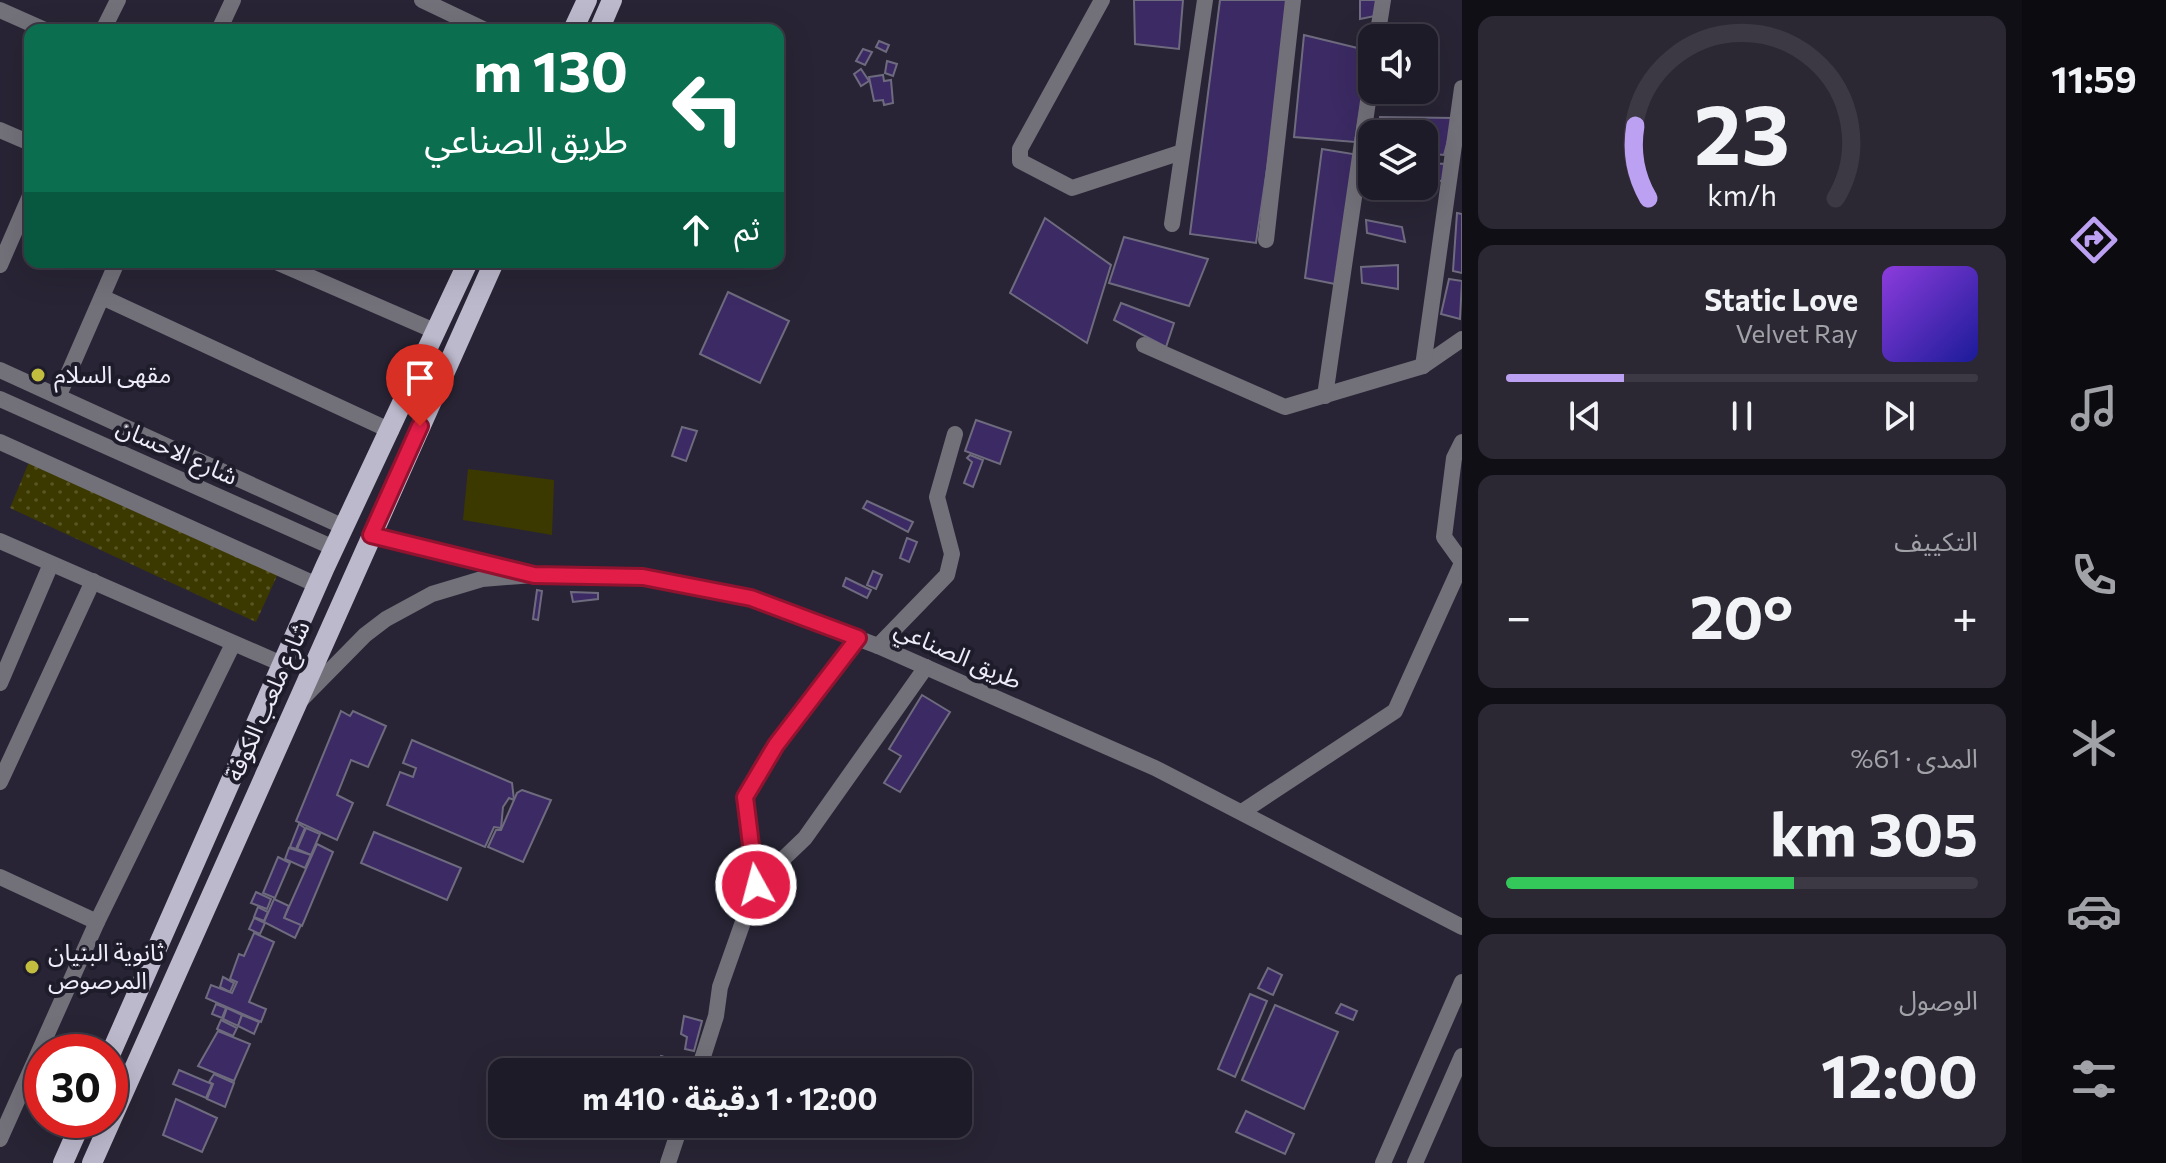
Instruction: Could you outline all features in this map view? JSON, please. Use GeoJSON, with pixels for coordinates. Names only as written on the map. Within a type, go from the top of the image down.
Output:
{"type":"FeatureCollection","features":[{"type":"Feature","properties":{"kind":"main road"},"geometry":{"type":"LineString","coordinates":[[601,24],[606,1]]}},
{"type":"Feature","properties":{"kind":"main road"},"geometry":{"type":"LineString","coordinates":[[580,16],[593,15],[598,24]]}},
{"type":"Feature","properties":{"kind":"main road","name":"شارع ملعب الكوفة"},"geometry":{"type":"LineString","coordinates":[[119,1034],[317,585],[465,268]]}},
{"type":"Feature","properties":{"kind":"main road","name":"شارع ملعب الكوفة"},"geometry":{"type":"LineString","coordinates":[[128,1078],[491,268]]}},
{"type":"Feature","properties":{"kind":"main road"},"geometry":{"type":"LineString","coordinates":[[63,1163],[74,1138]]}},
{"type":"Feature","properties":{"kind":"main road","name":"شارع ملعب الكوفة"},"geometry":{"type":"LineString","coordinates":[[92,1163],[100,1138]]}},
{"type":"Feature","properties":{"kind":"street"},"geometry":{"type":"LineString","coordinates":[[106,24],[118,0]]}},
{"type":"Feature","properties":{"kind":"street"},"geometry":{"type":"LineString","coordinates":[[221,24],[233,0]]}},
{"type":"Feature","properties":{"kind":"street"},"geometry":{"type":"LineString","coordinates":[[422,0],[472,24]]}},
{"type":"Feature","properties":{"kind":"street"},"geometry":{"type":"LineString","coordinates":[[1102,0],[1020,149],[1020,161],[1072,188],[1182,152]]}},
{"type":"Feature","properties":{"kind":"street"},"geometry":{"type":"LineString","coordinates":[[1172,224],[1205,0]]}},
{"type":"Feature","properties":{"kind":"street"},"geometry":{"type":"LineString","coordinates":[[1266,240],[1293,0]]}},
{"type":"Feature","properties":{"kind":"street"},"geometry":{"type":"LineString","coordinates":[[1379,24],[1383,0]]}},
{"type":"Feature","properties":{"kind":"street"},"geometry":{"type":"LineString","coordinates":[[0,10],[32,24]]}},
{"type":"Feature","properties":{"kind":"street"},"geometry":{"type":"LineString","coordinates":[[1423,366],[1462,88]]}},
{"type":"Feature","properties":{"kind":"street"},"geometry":{"type":"LineString","coordinates":[[1325,396],[1368,104]]}},
{"type":"Feature","properties":{"kind":"street"},"geometry":{"type":"LineString","coordinates":[[0,130],[24,140]]}},
{"type":"Feature","properties":{"kind":"street"},"geometry":{"type":"LineString","coordinates":[[2,255],[24,209]]}},
{"type":"Feature","properties":{"kind":"street"},"geometry":{"type":"LineString","coordinates":[[59,395],[114,268]]}},
{"type":"Feature","properties":{"kind":"street"},"geometry":{"type":"LineString","coordinates":[[290,268],[437,332]]}},
{"type":"Feature","properties":{"kind":"street"},"geometry":{"type":"LineString","coordinates":[[102,297],[391,431]]}},
{"type":"Feature","properties":{"kind":"street"},"geometry":{"type":"LineString","coordinates":[[1144,345],[1285,407],[1423,366],[1462,339]]}},
{"type":"Feature","properties":{"kind":"street"},"geometry":{"type":"LineString","coordinates":[[0,370],[344,527]]}},
{"type":"Feature","properties":{"kind":"street","name":"شارع الاحسان"},"geometry":{"type":"LineString","coordinates":[[0,399],[334,548]]}},
{"type":"Feature","properties":{"kind":"street"},"geometry":{"type":"LineString","coordinates":[[878,646],[947,575],[952,554],[937,497],[955,434]]}},
{"type":"Feature","properties":{"kind":"street"},"geometry":{"type":"LineString","coordinates":[[0,442],[317,585]]}},
{"type":"Feature","properties":{"kind":"street"},"geometry":{"type":"LineString","coordinates":[[1242,812],[1395,711],[1462,562],[1444,537],[1454,458],[1462,442]]}},
{"type":"Feature","properties":{"kind":"street"},"geometry":{"type":"LineString","coordinates":[[371,535],[534,575]]}},
{"type":"Feature","properties":{"kind":"street"},"geometry":{"type":"LineString","coordinates":[[0,541],[282,664]]}},
{"type":"Feature","properties":{"kind":"street"},"geometry":{"type":"LineString","coordinates":[[2,672],[51,564]]}},
{"type":"Feature","properties":{"kind":"street","name":"طريق الصناعي"},"geometry":{"type":"LineString","coordinates":[[293,707],[318,686],[365,635],[408,606],[482,579],[534,575],[643,577],[751,598],[878,646],[1155,768],[1462,927]]}},
{"type":"Feature","properties":{"kind":"street"},"geometry":{"type":"LineString","coordinates":[[0,782],[93,581]]}},
{"type":"Feature","properties":{"kind":"street"},"geometry":{"type":"LineString","coordinates":[[702,1058],[716,1016],[720,987],[756,885],[745,797],[776,745],[858,638]]}},
{"type":"Feature","properties":{"kind":"street"},"geometry":{"type":"LineString","coordinates":[[0,1139],[97,922],[233,644]]}},
{"type":"Feature","properties":{"kind":"street"},"geometry":{"type":"LineString","coordinates":[[756,885],[805,838],[926,667]]}},
{"type":"Feature","properties":{"kind":"street"},"geometry":{"type":"LineString","coordinates":[[0,877],[97,922]]}},
{"type":"Feature","properties":{"kind":"street"},"geometry":{"type":"LineString","coordinates":[[1383,1163],[1462,982]]}},
{"type":"Feature","properties":{"kind":"street"},"geometry":{"type":"LineString","coordinates":[[1415,1163],[1462,1056]]}},
{"type":"Feature","properties":{"kind":"street"},"geometry":{"type":"LineString","coordinates":[[668,1163],[676,1138]]}},
{"type":"Feature","properties":{"kind":"shaded area"},"geometry":{"type":"Polygon","coordinates":[[[32,455],[282,565],[256,622],[10,508],[32,455]]]}},
{"type":"Feature","properties":{"kind":"shaded area"},"geometry":{"type":"Polygon","coordinates":[[[468,469],[554,480],[552,535],[463,520],[468,469]]]}},
{"type":"Feature","properties":{"kind":"building"},"geometry":{"type":"Polygon","coordinates":[[[1134,0],[1183,0],[1179,49],[1135,44],[1134,0]]]}},
{"type":"Feature","properties":{"kind":"building"},"geometry":{"type":"Polygon","coordinates":[[[1220,0],[1292,0],[1256,243],[1190,234],[1220,0]]]}},
{"type":"Feature","properties":{"kind":"building"},"geometry":{"type":"Polygon","coordinates":[[[1360,0],[1377,0],[1375,16],[1360,19],[1360,0]]]}},
{"type":"Feature","properties":{"kind":"building"},"geometry":{"type":"Polygon","coordinates":[[[1304,35],[1358,48],[1358,104],[1361,104],[1355,142],[1294,137],[1304,35]]]}},
{"type":"Feature","properties":{"kind":"building"},"geometry":{"type":"Polygon","coordinates":[[[879,41],[889,45],[886,52],[876,47],[879,41]]]}},
{"type":"Feature","properties":{"kind":"building"},"geometry":{"type":"Polygon","coordinates":[[[863,49],[872,52],[865,65],[856,61],[863,49]]]}},
{"type":"Feature","properties":{"kind":"building"},"geometry":{"type":"Polygon","coordinates":[[[887,61],[897,64],[893,76],[885,73],[887,61]]]}},
{"type":"Feature","properties":{"kind":"building"},"geometry":{"type":"Polygon","coordinates":[[[861,69],[869,81],[861,86],[854,74],[861,69]]]}},
{"type":"Feature","properties":{"kind":"building"},"geometry":{"type":"Polygon","coordinates":[[[883,75],[884,81],[891,80],[893,103],[884,105],[883,100],[874,101],[869,77],[883,75]]]}},
{"type":"Feature","properties":{"kind":"building"},"geometry":{"type":"Polygon","coordinates":[[[1380,117],[1454,118],[1444,155],[1438,154],[1438,120],[1380,120],[1380,117]]]}},
{"type":"Feature","properties":{"kind":"building"},"geometry":{"type":"Polygon","coordinates":[[[1322,149],[1358,155],[1335,284],[1305,278],[1322,149]]]}},
{"type":"Feature","properties":{"kind":"building"},"geometry":{"type":"Polygon","coordinates":[[[1438,164],[1447,164],[1443,181],[1438,181],[1438,164]]]}},
{"type":"Feature","properties":{"kind":"building"},"geometry":{"type":"Polygon","coordinates":[[[1457,213],[1462,214],[1462,273],[1453,271],[1457,213]]]}},
{"type":"Feature","properties":{"kind":"building"},"geometry":{"type":"Polygon","coordinates":[[[1045,218],[1111,265],[1087,343],[1010,293],[1045,218]]]}},
{"type":"Feature","properties":{"kind":"building"},"geometry":{"type":"Polygon","coordinates":[[[1366,220],[1402,227],[1405,242],[1367,233],[1366,220]]]}},
{"type":"Feature","properties":{"kind":"building"},"geometry":{"type":"Polygon","coordinates":[[[1124,237],[1208,259],[1189,306],[1109,283],[1124,237]]]}},
{"type":"Feature","properties":{"kind":"building"},"geometry":{"type":"Polygon","coordinates":[[[1398,265],[1398,289],[1362,283],[1361,267],[1398,265]]]}},
{"type":"Feature","properties":{"kind":"building"},"geometry":{"type":"Polygon","coordinates":[[[1449,279],[1462,281],[1460,319],[1441,314],[1449,279]]]}},
{"type":"Feature","properties":{"kind":"building"},"geometry":{"type":"Polygon","coordinates":[[[728,292],[789,321],[760,383],[700,354],[728,292]]]}},
{"type":"Feature","properties":{"kind":"building"},"geometry":{"type":"Polygon","coordinates":[[[1121,303],[1174,323],[1166,347],[1114,320],[1121,303]]]}},
{"type":"Feature","properties":{"kind":"building"},"geometry":{"type":"Polygon","coordinates":[[[976,420],[1011,432],[1000,464],[965,451],[976,420]]]}},
{"type":"Feature","properties":{"kind":"building"},"geometry":{"type":"Polygon","coordinates":[[[682,427],[697,431],[686,461],[672,456],[682,427]]]}},
{"type":"Feature","properties":{"kind":"building"},"geometry":{"type":"Polygon","coordinates":[[[970,455],[983,460],[973,487],[964,483],[972,462],[967,458],[970,455]]]}},
{"type":"Feature","properties":{"kind":"building"},"geometry":{"type":"Polygon","coordinates":[[[867,501],[913,522],[908,532],[863,508],[867,501]]]}},
{"type":"Feature","properties":{"kind":"building"},"geometry":{"type":"Polygon","coordinates":[[[907,538],[917,542],[909,562],[900,558],[907,538]]]}},
{"type":"Feature","properties":{"kind":"building"},"geometry":{"type":"Polygon","coordinates":[[[873,571],[882,575],[876,589],[867,585],[873,571]]]}},
{"type":"Feature","properties":{"kind":"building"},"geometry":{"type":"Polygon","coordinates":[[[846,578],[871,590],[867,598],[843,586],[846,578]]]}},
{"type":"Feature","properties":{"kind":"building"},"geometry":{"type":"Polygon","coordinates":[[[537,590],[542,591],[538,620],[533,619],[537,590]]]}},
{"type":"Feature","properties":{"kind":"building"},"geometry":{"type":"Polygon","coordinates":[[[571,592],[598,593],[598,599],[573,602],[571,592]]]}},
{"type":"Feature","properties":{"kind":"building"},"geometry":{"type":"Polygon","coordinates":[[[922,695],[950,712],[900,792],[884,783],[901,756],[889,749],[922,695]]]}},
{"type":"Feature","properties":{"kind":"building"},"geometry":{"type":"Polygon","coordinates":[[[341,711],[350,716],[353,711],[386,726],[368,767],[351,760],[337,795],[353,803],[337,840],[296,821],[341,711]]]}},
{"type":"Feature","properties":{"kind":"building"},"geometry":{"type":"Polygon","coordinates":[[[412,740],[512,783],[514,800],[509,798],[503,807],[501,828],[494,827],[485,847],[387,805],[400,772],[413,777],[416,768],[403,763],[412,740]]]}},
{"type":"Feature","properties":{"kind":"building"},"geometry":{"type":"Polygon","coordinates":[[[522,790],[551,800],[523,862],[488,847],[496,830],[501,830],[517,793],[522,790]]]}},
{"type":"Feature","properties":{"kind":"building"},"geometry":{"type":"Polygon","coordinates":[[[299,824],[305,828],[296,849],[290,847],[299,824]]]}},
{"type":"Feature","properties":{"kind":"building"},"geometry":{"type":"Polygon","coordinates":[[[306,828],[320,834],[311,855],[297,849],[306,828]]]}},
{"type":"Feature","properties":{"kind":"building"},"geometry":{"type":"Polygon","coordinates":[[[374,832],[461,868],[447,900],[361,863],[374,832]]]}},
{"type":"Feature","properties":{"kind":"building"},"geometry":{"type":"Polygon","coordinates":[[[317,844],[333,852],[302,926],[284,918],[317,844]]]}},
{"type":"Feature","properties":{"kind":"building"},"geometry":{"type":"Polygon","coordinates":[[[289,848],[311,855],[305,868],[285,859],[289,848]]]}},
{"type":"Feature","properties":{"kind":"building"},"geometry":{"type":"Polygon","coordinates":[[[278,857],[290,863],[275,898],[263,893],[278,857]]]}},
{"type":"Feature","properties":{"kind":"building"},"geometry":{"type":"Polygon","coordinates":[[[256,892],[271,899],[267,909],[251,903],[256,892]]]}},
{"type":"Feature","properties":{"kind":"building"},"geometry":{"type":"Polygon","coordinates":[[[274,899],[289,906],[284,918],[301,925],[295,938],[264,922],[274,899]]]}},
{"type":"Feature","properties":{"kind":"building"},"geometry":{"type":"Polygon","coordinates":[[[258,907],[268,912],[264,921],[254,917],[258,907]]]}},
{"type":"Feature","properties":{"kind":"building"},"geometry":{"type":"Polygon","coordinates":[[[254,918],[265,923],[260,934],[249,929],[254,918]]]}},
{"type":"Feature","properties":{"kind":"building"},"geometry":{"type":"Polygon","coordinates":[[[254,933],[274,942],[249,1002],[266,1009],[261,1022],[206,998],[211,985],[232,993],[237,982],[230,979],[239,954],[244,956],[254,933]]]}},
{"type":"Feature","properties":{"kind":"building"},"geometry":{"type":"Polygon","coordinates":[[[1268,968],[1282,975],[1273,995],[1258,988],[1268,968]]]}},
{"type":"Feature","properties":{"kind":"building"},"geometry":{"type":"Polygon","coordinates":[[[223,977],[234,983],[230,992],[220,987],[223,977]]]}},
{"type":"Feature","properties":{"kind":"building"},"geometry":{"type":"Polygon","coordinates":[[[1250,994],[1267,1001],[1235,1077],[1218,1069],[1250,994]]]}},
{"type":"Feature","properties":{"kind":"building"},"geometry":{"type":"Polygon","coordinates":[[[216,1004],[226,1008],[222,1018],[212,1014],[216,1004]]]}},
{"type":"Feature","properties":{"kind":"building"},"geometry":{"type":"Polygon","coordinates":[[[1341,1004],[1357,1011],[1353,1020],[1336,1013],[1341,1004]]]}},
{"type":"Feature","properties":{"kind":"building"},"geometry":{"type":"Polygon","coordinates":[[[1275,1005],[1338,1032],[1304,1109],[1242,1080],[1275,1005]]]}},
{"type":"Feature","properties":{"kind":"building"},"geometry":{"type":"Polygon","coordinates":[[[227,1008],[242,1015],[238,1026],[223,1019],[227,1008]]]}},
{"type":"Feature","properties":{"kind":"building"},"geometry":{"type":"Polygon","coordinates":[[[242,1015],[259,1022],[254,1034],[238,1026],[242,1015]]]}},
{"type":"Feature","properties":{"kind":"building"},"geometry":{"type":"Polygon","coordinates":[[[684,1016],[702,1021],[694,1051],[685,1049],[687,1037],[681,1034],[684,1016]]]}},
{"type":"Feature","properties":{"kind":"building"},"geometry":{"type":"Polygon","coordinates":[[[221,1020],[237,1028],[233,1036],[217,1029],[221,1020]]]}},
{"type":"Feature","properties":{"kind":"building"},"geometry":{"type":"Polygon","coordinates":[[[218,1031],[250,1044],[234,1081],[198,1066],[218,1031]]]}},
{"type":"Feature","properties":{"kind":"building"},"geometry":{"type":"Polygon","coordinates":[[[179,1070],[212,1084],[206,1098],[173,1084],[179,1070]]]}},
{"type":"Feature","properties":{"kind":"building"},"geometry":{"type":"Polygon","coordinates":[[[214,1074],[234,1083],[225,1107],[207,1099],[213,1084],[209,1082],[214,1074]]]}},
{"type":"Feature","properties":{"kind":"building"},"geometry":{"type":"Polygon","coordinates":[[[176,1099],[217,1118],[202,1152],[163,1135],[176,1099]]]}},
{"type":"Feature","properties":{"kind":"building"},"geometry":{"type":"Polygon","coordinates":[[[1246,1111],[1294,1134],[1285,1154],[1236,1132],[1246,1111]]]}},
{"type":"Feature","properties":{"kind":"place","name":"مقهى السلام"},"geometry":{"type":"Point","coordinates":[38,375]}},
{"type":"Feature","properties":{"kind":"place","name":"ثانوية البنيان المرصوص"},"geometry":{"type":"Point","coordinates":[32,967]}},
{"type":"Feature","properties":{"kind":"route"},"geometry":{"type":"LineString","coordinates":[[420,426],[371,535],[534,575],[643,577],[751,598],[858,638],[776,745],[745,797],[756,885]]}}]}
